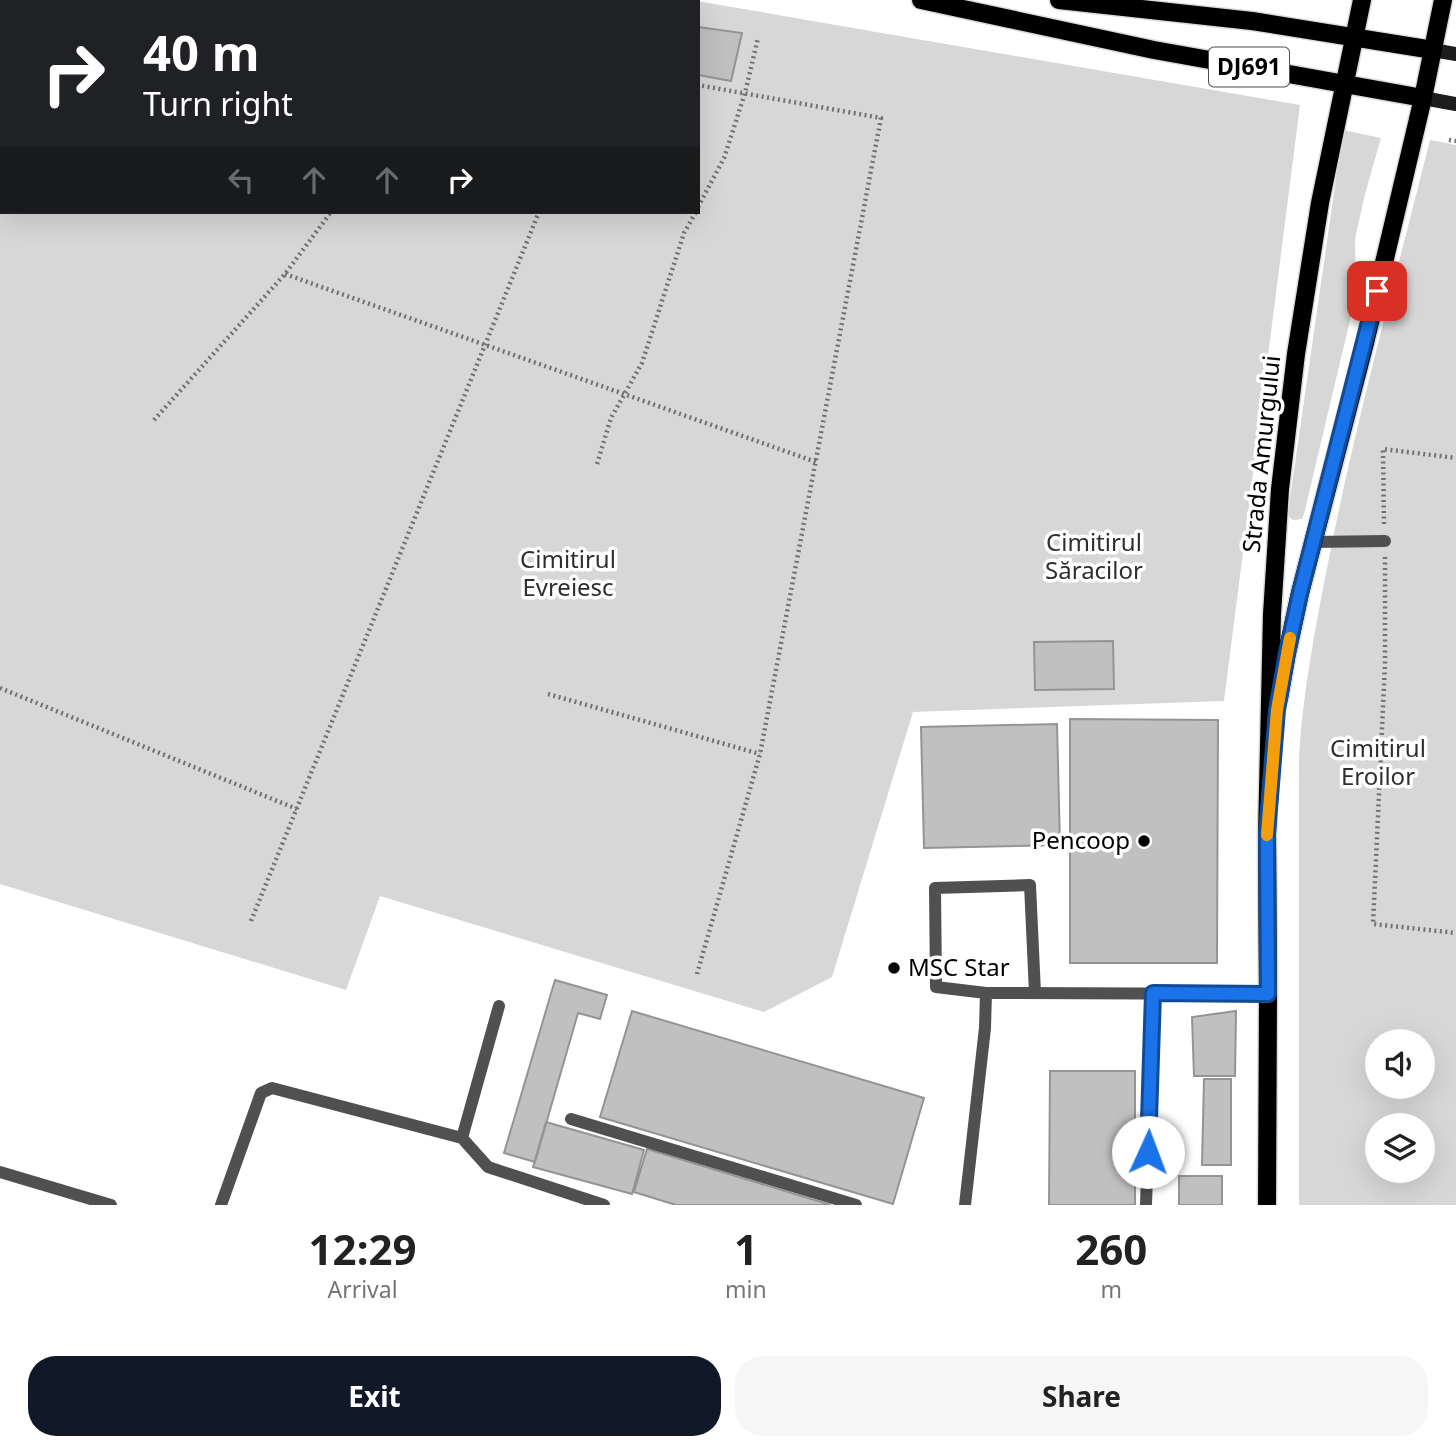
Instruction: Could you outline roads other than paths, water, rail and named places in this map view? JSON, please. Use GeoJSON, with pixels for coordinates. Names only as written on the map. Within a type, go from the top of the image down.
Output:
{"type":"FeatureCollection","features":[{"type":"Feature","properties":{"kind":"main road","name":"DJ691"},"geometry":{"type":"LineString","coordinates":[[921,0],[1154,50],[1456,104]]}},
{"type":"Feature","properties":{"kind":"main road","name":"DJ691"},"geometry":{"type":"LineString","coordinates":[[1059,0],[1164,6],[1456,54]]}},
{"type":"Feature","properties":{"kind":"main road","name":"Strada Amurgului"},"geometry":{"type":"LineString","coordinates":[[1267,1205],[1267,834],[1272,614],[1280,489],[1320,202],[1362,0]]}},
{"type":"Feature","properties":{"kind":"main road","name":"Strada Amurgului"},"geometry":{"type":"LineString","coordinates":[[1267,834],[1277,710],[1287,653],[1365,343],[1423,98],[1443,0]]}},
{"type":"Feature","properties":{"kind":"lane"},"geometry":{"type":"LineString","coordinates":[[1313,542],[1385,541]]}},
{"type":"Feature","properties":{"kind":"lane"},"geometry":{"type":"LineString","coordinates":[[1035,993],[1030,885],[935,888],[936,986],[986,993],[1268,994]]}},
{"type":"Feature","properties":{"kind":"lane"},"geometry":{"type":"LineString","coordinates":[[965,1205],[985,1028],[986,993]]}},
{"type":"Feature","properties":{"kind":"lane"},"geometry":{"type":"LineString","coordinates":[[1146,1205],[1153,993]]}},
{"type":"Feature","properties":{"kind":"lane"},"geometry":{"type":"LineString","coordinates":[[462,1138],[499,1006]]}},
{"type":"Feature","properties":{"kind":"lane"},"geometry":{"type":"LineString","coordinates":[[221,1205],[261,1093],[272,1088],[462,1138],[488,1167],[604,1205]]}},
{"type":"Feature","properties":{"kind":"lane"},"geometry":{"type":"LineString","coordinates":[[571,1119],[856,1205]]}},
{"type":"Feature","properties":{"kind":"lane"},"geometry":{"type":"LineString","coordinates":[[0,1172],[111,1205]]}},
{"type":"Feature","properties":{"kind":"place","name":"Pencoop"},"geometry":{"type":"Point","coordinates":[1144,841]}},
{"type":"Feature","properties":{"kind":"place","name":"MSC Star"},"geometry":{"type":"Point","coordinates":[894,968]}},
{"type":"Feature","properties":{"kind":"park label","name":"Cimitirul Săracilor"},"geometry":{"type":"Point","coordinates":[1094,557]}},
{"type":"Feature","properties":{"kind":"park label","name":"Cimitirul Evreiesc"},"geometry":{"type":"Point","coordinates":[568,574]}},
{"type":"Feature","properties":{"kind":"park label","name":"Cimitirul Eroilor"},"geometry":{"type":"Point","coordinates":[1378,763]}}]}
